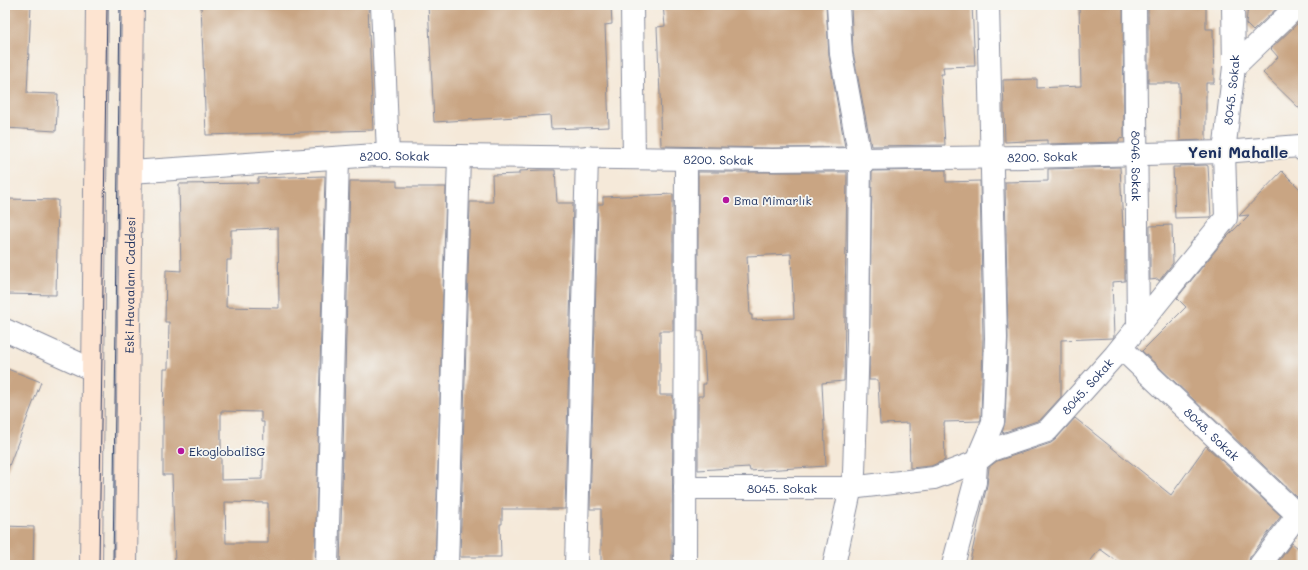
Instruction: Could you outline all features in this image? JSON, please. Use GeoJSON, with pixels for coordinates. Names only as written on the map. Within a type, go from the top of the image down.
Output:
{"type":"FeatureCollection","features":[{"type":"Feature","properties":{"kind":"street"},"geometry":{"type":"LineString","coordinates":[[90,565],[97,5]]}},
{"type":"Feature","properties":{"kind":"street","name":"Eski Havaalanı Caddesi"},"geometry":{"type":"LineString","coordinates":[[126,565],[133,5]]}},
{"type":"Feature","properties":{"kind":"street"},"geometry":{"type":"LineString","coordinates":[[382,5],[388,155]]}},
{"type":"Feature","properties":{"kind":"street"},"geometry":{"type":"LineString","coordinates":[[632,5],[634,158]]}},
{"type":"Feature","properties":{"kind":"street"},"geometry":{"type":"LineString","coordinates":[[834,565],[854,473],[858,346],[860,158],[841,54],[838,5]]}},
{"type":"Feature","properties":{"kind":"street"},"geometry":{"type":"LineString","coordinates":[[953,565],[975,482],[976,462],[993,422],[996,338],[988,5]]}},
{"type":"Feature","properties":{"kind":"street","name":"8046. Sokak"},"geometry":{"type":"LineString","coordinates":[[1135,5],[1138,327]]}},
{"type":"Feature","properties":{"kind":"street","name":"8045. Sokak"},"geometry":{"type":"LineString","coordinates":[[685,488],[850,488],[934,478],[976,462],[991,450],[1047,431],[1121,348],[1226,218],[1224,152],[1234,67],[1233,5]]}},
{"type":"Feature","properties":{"kind":"street"},"geometry":{"type":"LineString","coordinates":[[1234,67],[1298,5]]}},
{"type":"Feature","properties":{"kind":"street","name":"8200. Sokak"},"geometry":{"type":"LineString","coordinates":[[132,172],[388,155],[772,160],[1224,152],[1300,146],[1303,150]]}},
{"type":"Feature","properties":{"kind":"street"},"geometry":{"type":"LineString","coordinates":[[446,565],[459,156]]}},
{"type":"Feature","properties":{"kind":"street"},"geometry":{"type":"LineString","coordinates":[[576,565],[587,157]]}},
{"type":"Feature","properties":{"kind":"street"},"geometry":{"type":"LineString","coordinates":[[327,565],[338,158]]}},
{"type":"Feature","properties":{"kind":"street"},"geometry":{"type":"LineString","coordinates":[[685,565],[686,159]]}},
{"type":"Feature","properties":{"kind":"street"},"geometry":{"type":"LineString","coordinates":[[5,330],[93,370]]}},
{"type":"Feature","properties":{"kind":"street","name":"8048. Sokak"},"geometry":{"type":"LineString","coordinates":[[1121,348],[1301,514]]}},
{"type":"Feature","properties":{"kind":"street"},"geometry":{"type":"LineString","coordinates":[[1260,565],[1301,514]]}},
{"type":"Feature","properties":{"kind":"building"},"geometry":{"type":"Polygon","coordinates":[[[5,5],[31,5],[27,93],[58,94],[56,131],[5,128],[5,5]]]}},
{"type":"Feature","properties":{"kind":"building"},"geometry":{"type":"Polygon","coordinates":[[[201,5],[368,5],[373,130],[206,135],[201,5]]]}},
{"type":"Feature","properties":{"kind":"building"},"geometry":{"type":"Polygon","coordinates":[[[428,5],[611,5],[612,24],[605,25],[609,127],[551,129],[550,115],[434,122],[428,5]]]}},
{"type":"Feature","properties":{"kind":"building"},"geometry":{"type":"Polygon","coordinates":[[[663,5],[826,5],[829,56],[845,147],[772,148],[661,146],[657,27],[665,26],[663,5]]]}},
{"type":"Feature","properties":{"kind":"building"},"geometry":{"type":"Polygon","coordinates":[[[851,5],[972,5],[975,66],[943,67],[944,74],[941,74],[945,145],[871,146],[853,52],[851,5]]]}},
{"type":"Feature","properties":{"kind":"building"},"geometry":{"type":"Polygon","coordinates":[[[1079,5],[1123,5],[1124,138],[1119,139],[1119,142],[1047,144],[1047,140],[1005,142],[1003,80],[1037,79],[1037,88],[1081,86],[1079,5]]]}},
{"type":"Feature","properties":{"kind":"building"},"geometry":{"type":"Polygon","coordinates":[[[1148,5],[1206,5],[1206,29],[1213,29],[1214,83],[1206,83],[1206,140],[1180,141],[1179,83],[1148,83],[1148,5]]]}},
{"type":"Feature","properties":{"kind":"building"},"geometry":{"type":"Polygon","coordinates":[[[1248,5],[1280,5],[1253,31],[1246,24],[1248,5]]]}},
{"type":"Feature","properties":{"kind":"building"},"geometry":{"type":"Polygon","coordinates":[[[1299,22],[1303,25],[1303,112],[1263,73],[1278,57],[1271,49],[1299,22]]]}},
{"type":"Feature","properties":{"kind":"building"},"geometry":{"type":"Polygon","coordinates":[[[1208,166],[1211,217],[1175,218],[1173,167],[1208,166]]]}},
{"type":"Feature","properties":{"kind":"building"},"geometry":{"type":"Polygon","coordinates":[[[1120,167],[1123,227],[1125,227],[1125,281],[1112,282],[1114,336],[1113,338],[1061,340],[1061,397],[1040,420],[1002,433],[1005,422],[1008,338],[1005,182],[1048,181],[1048,169],[1120,167]]]}},
{"type":"Feature","properties":{"kind":"building"},"geometry":{"type":"Polygon","coordinates":[[[555,170],[557,203],[573,203],[565,509],[502,509],[502,524],[500,524],[501,557],[460,557],[470,202],[493,202],[492,175],[519,174],[519,171],[555,170]]]}},
{"type":"Feature","properties":{"kind":"building"},"geometry":{"type":"Polygon","coordinates":[[[946,170],[946,182],[980,181],[983,338],[981,419],[980,421],[944,422],[945,460],[931,466],[910,468],[909,423],[880,424],[878,380],[869,380],[872,171],[946,170]]]}},
{"type":"Feature","properties":{"kind":"building"},"geometry":{"type":"Polygon","coordinates":[[[1282,171],[1303,192],[1303,488],[1297,497],[1142,351],[1186,307],[1177,298],[1224,240],[1249,215],[1239,216],[1282,171]]]}},
{"type":"Feature","properties":{"kind":"building"},"geometry":{"type":"Polygon","coordinates":[[[698,172],[847,172],[844,381],[822,383],[826,466],[750,471],[749,467],[698,470],[698,396],[703,396],[703,384],[706,384],[703,331],[698,331],[698,172]],[[791,254],[747,256],[750,315],[752,315],[752,320],[794,318],[791,254]]]}},
{"type":"Feature","properties":{"kind":"building"},"geometry":{"type":"Polygon","coordinates":[[[325,176],[315,565],[175,565],[172,475],[163,475],[163,420],[164,369],[168,369],[169,322],[165,322],[166,270],[181,271],[179,184],[258,183],[258,178],[325,176]],[[278,228],[231,230],[231,260],[227,260],[226,307],[279,308],[278,228]],[[221,411],[221,480],[262,479],[264,422],[261,422],[261,412],[221,411]],[[225,502],[226,543],[268,543],[268,503],[225,502]]]}},
{"type":"Feature","properties":{"kind":"building"},"geometry":{"type":"Polygon","coordinates":[[[350,181],[397,181],[397,187],[446,187],[435,565],[340,565],[350,181]]]}},
{"type":"Feature","properties":{"kind":"building"},"geometry":{"type":"Polygon","coordinates":[[[673,194],[673,331],[660,331],[660,395],[673,395],[672,565],[601,565],[601,509],[590,509],[598,204],[603,204],[603,197],[673,194]]]}},
{"type":"Feature","properties":{"kind":"building"},"geometry":{"type":"Polygon","coordinates":[[[5,199],[58,200],[56,295],[5,294],[5,199]]]}},
{"type":"Feature","properties":{"kind":"building"},"geometry":{"type":"Polygon","coordinates":[[[1172,225],[1173,263],[1159,281],[1158,279],[1150,280],[1150,226],[1172,225]]]}},
{"type":"Feature","properties":{"kind":"building"},"geometry":{"type":"Polygon","coordinates":[[[5,368],[41,382],[7,471],[5,471],[5,368]]]}},
{"type":"Feature","properties":{"kind":"building"},"geometry":{"type":"Polygon","coordinates":[[[1075,418],[1171,495],[1206,446],[1281,516],[1250,557],[1248,565],[1122,565],[1100,549],[1087,565],[969,565],[987,485],[989,467],[997,461],[1051,443],[1075,418]]]}},
{"type":"Feature","properties":{"kind":"building"},"geometry":{"type":"Polygon","coordinates":[[[5,526],[34,527],[33,565],[5,565],[5,526]]]}},
{"type":"Feature","properties":{"kind":"building"},"geometry":{"type":"Polygon","coordinates":[[[1292,543],[1303,552],[1303,565],[1276,565],[1292,543]]]}},
{"type":"Feature","properties":{"kind":"tram line"},"geometry":{"type":"LineString","coordinates":[[99,565],[107,5]]}},
{"type":"Feature","properties":{"kind":"tram line"},"geometry":{"type":"LineString","coordinates":[[113,565],[120,5]]}},
{"type":"Feature","properties":{"kind":"place","name":"Bma Mimarlık"},"geometry":{"type":"Point","coordinates":[726,200]}},
{"type":"Feature","properties":{"kind":"place","name":"EkoglobalİSG"},"geometry":{"type":"Point","coordinates":[181,451]}},
{"type":"Feature","properties":{"kind":"district","name":"Yeni Mahalle"},"geometry":{"type":"Point","coordinates":[1238,151]}}]}
